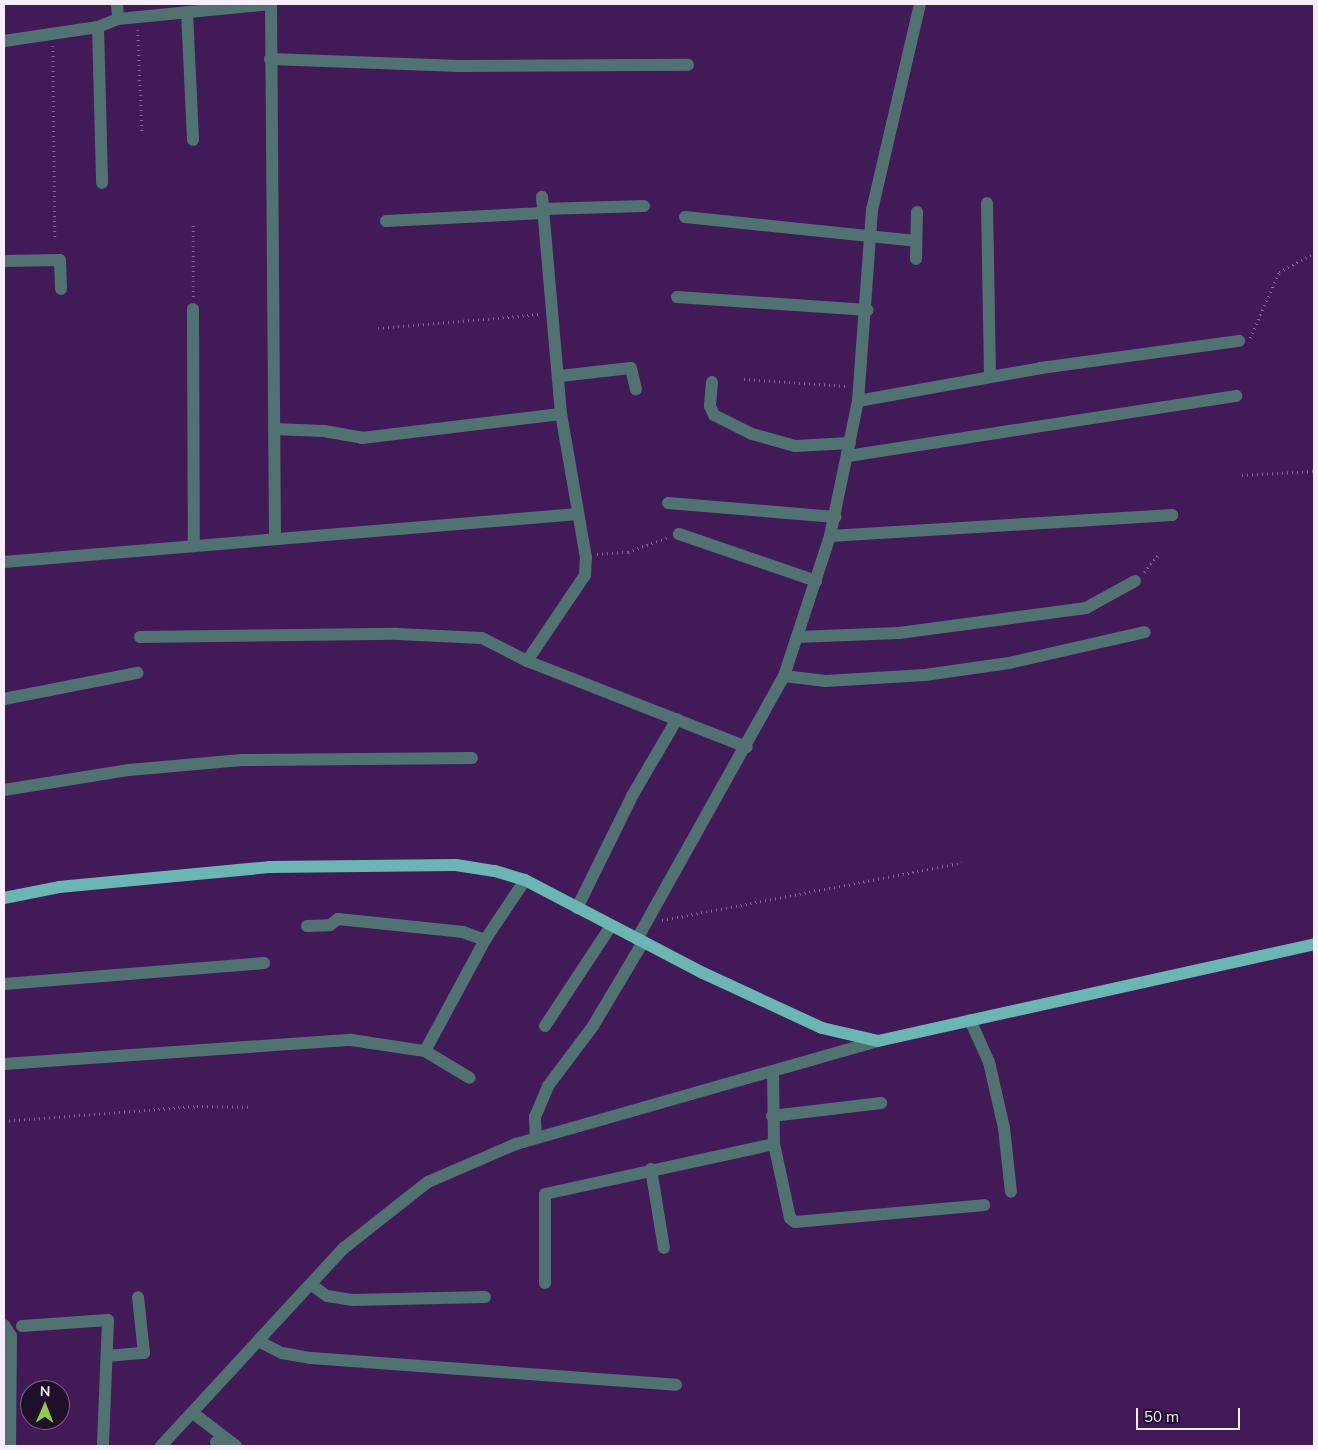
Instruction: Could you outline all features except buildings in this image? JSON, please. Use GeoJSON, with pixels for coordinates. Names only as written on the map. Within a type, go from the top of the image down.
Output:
{"type":"FeatureCollection","features":[{"type":"Feature","properties":{"kind":"main road"},"geometry":{"type":"LineString","coordinates":[[4,898],[59,887],[269,867],[456,865],[525,880],[611,926],[822,1028],[878,1041],[1314,944]]}},
{"type":"Feature","properties":{"kind":"street"},"geometry":{"type":"LineString","coordinates":[[117,4],[118,19]]}},
{"type":"Feature","properties":{"kind":"street"},"geometry":{"type":"LineString","coordinates":[[4,41],[98,27],[118,19],[181,9],[271,4],[275,538]]}},
{"type":"Feature","properties":{"kind":"street"},"geometry":{"type":"LineString","coordinates":[[536,1138],[535,1117],[548,1086],[593,1026],[747,747],[784,676],[830,536],[848,456],[858,401],[868,310],[871,238],[880,169],[920,4]]}},
{"type":"Feature","properties":{"kind":"street"},"geometry":{"type":"LineString","coordinates":[[181,9],[193,140]]}},
{"type":"Feature","properties":{"kind":"street"},"geometry":{"type":"LineString","coordinates":[[98,27],[102,183]]}},
{"type":"Feature","properties":{"kind":"street"},"geometry":{"type":"LineString","coordinates":[[270,59],[460,66],[688,65]]}},
{"type":"Feature","properties":{"kind":"street"},"geometry":{"type":"LineString","coordinates":[[987,203],[990,377]]}},
{"type":"Feature","properties":{"kind":"street"},"geometry":{"type":"LineString","coordinates":[[386,220],[543,206],[644,206]]}},
{"type":"Feature","properties":{"kind":"street"},"geometry":{"type":"LineString","coordinates":[[527,661],[581,582],[586,558],[561,414],[560,376],[552,313],[543,206]]}},
{"type":"Feature","properties":{"kind":"street"},"geometry":{"type":"LineString","coordinates":[[916,259],[917,212]]}},
{"type":"Feature","properties":{"kind":"street"},"geometry":{"type":"LineString","coordinates":[[685,217],[871,238],[916,241]]}},
{"type":"Feature","properties":{"kind":"street"},"geometry":{"type":"LineString","coordinates":[[4,261],[60,260],[61,289]]}},
{"type":"Feature","properties":{"kind":"street"},"geometry":{"type":"LineString","coordinates":[[677,297],[868,310]]}},
{"type":"Feature","properties":{"kind":"street"},"geometry":{"type":"LineString","coordinates":[[193,309],[194,545]]}},
{"type":"Feature","properties":{"kind":"street"},"geometry":{"type":"LineString","coordinates":[[858,401],[990,377],[1240,341]]}},
{"type":"Feature","properties":{"kind":"street"},"geometry":{"type":"LineString","coordinates":[[560,376],[632,368],[636,390]]}},
{"type":"Feature","properties":{"kind":"street"},"geometry":{"type":"LineString","coordinates":[[712,382],[710,406],[714,415],[752,434],[795,446],[850,443]]}},
{"type":"Feature","properties":{"kind":"street"},"geometry":{"type":"LineString","coordinates":[[848,456],[1236,396]]}},
{"type":"Feature","properties":{"kind":"street"},"geometry":{"type":"LineString","coordinates":[[274,429],[324,431],[362,438],[561,414]]}},
{"type":"Feature","properties":{"kind":"street"},"geometry":{"type":"LineString","coordinates":[[668,503],[835,516]]}},
{"type":"Feature","properties":{"kind":"street"},"geometry":{"type":"LineString","coordinates":[[4,562],[578,514]]}},
{"type":"Feature","properties":{"kind":"street"},"geometry":{"type":"LineString","coordinates":[[830,536],[1172,515]]}},
{"type":"Feature","properties":{"kind":"street"},"geometry":{"type":"LineString","coordinates":[[679,534],[816,581]]}},
{"type":"Feature","properties":{"kind":"street"},"geometry":{"type":"LineString","coordinates":[[797,637],[899,633],[1086,608],[1135,582]]}},
{"type":"Feature","properties":{"kind":"street"},"geometry":{"type":"LineString","coordinates":[[784,676],[826,681],[925,675],[1009,663],[1145,632]]}},
{"type":"Feature","properties":{"kind":"street"},"geometry":{"type":"LineString","coordinates":[[140,637],[442,634],[482,638],[527,661],[747,747]]}},
{"type":"Feature","properties":{"kind":"street"},"geometry":{"type":"LineString","coordinates":[[4,699],[137,673]]}},
{"type":"Feature","properties":{"kind":"street"},"geometry":{"type":"LineString","coordinates":[[576,908],[632,796],[677,719]]}},
{"type":"Feature","properties":{"kind":"street"},"geometry":{"type":"LineString","coordinates":[[4,790],[129,770],[242,760],[472,758]]}},
{"type":"Feature","properties":{"kind":"street"},"geometry":{"type":"LineString","coordinates":[[425,1051],[485,940],[525,880]]}},
{"type":"Feature","properties":{"kind":"street"},"geometry":{"type":"LineString","coordinates":[[308,926],[330,925],[338,919],[463,932],[485,940]]}},
{"type":"Feature","properties":{"kind":"street"},"geometry":{"type":"LineString","coordinates":[[545,1026],[611,926]]}},
{"type":"Feature","properties":{"kind":"street"},"geometry":{"type":"LineString","coordinates":[[4,984],[264,963]]}},
{"type":"Feature","properties":{"kind":"street"},"geometry":{"type":"LineString","coordinates":[[970,1020],[988,1062],[1004,1128],[1011,1192]]}},
{"type":"Feature","properties":{"kind":"street"},"geometry":{"type":"LineString","coordinates":[[4,1064],[351,1040],[425,1051],[470,1078]]}},
{"type":"Feature","properties":{"kind":"street"},"geometry":{"type":"LineString","coordinates":[[161,1446],[258,1341],[313,1286],[344,1248],[428,1182],[536,1138],[878,1041]]}},
{"type":"Feature","properties":{"kind":"street"},"geometry":{"type":"LineString","coordinates":[[773,1072],[772,1116],[774,1144],[790,1218],[802,1225],[984,1205]]}},
{"type":"Feature","properties":{"kind":"street"},"geometry":{"type":"LineString","coordinates":[[772,1116],[881,1103]]}},
{"type":"Feature","properties":{"kind":"street"},"geometry":{"type":"LineString","coordinates":[[545,1283],[545,1194],[651,1168],[774,1144]]}},
{"type":"Feature","properties":{"kind":"street"},"geometry":{"type":"LineString","coordinates":[[651,1168],[664,1248]]}},
{"type":"Feature","properties":{"kind":"street"},"geometry":{"type":"LineString","coordinates":[[313,1286],[327,1296],[352,1300],[484,1297]]}},
{"type":"Feature","properties":{"kind":"street"},"geometry":{"type":"LineString","coordinates":[[107,1356],[144,1353],[138,1296]]}},
{"type":"Feature","properties":{"kind":"street"},"geometry":{"type":"LineString","coordinates":[[22,1326],[108,1320],[103,1446]]}},
{"type":"Feature","properties":{"kind":"street"},"geometry":{"type":"LineString","coordinates":[[4,1325],[11,1336],[7,1382],[10,1446]]}},
{"type":"Feature","properties":{"kind":"street"},"geometry":{"type":"LineString","coordinates":[[258,1341],[282,1353],[311,1358],[676,1385]]}},
{"type":"Feature","properties":{"kind":"street"},"geometry":{"type":"LineString","coordinates":[[193,1412],[236,1446]]}},
{"type":"Feature","properties":{"kind":"path"},"geometry":{"type":"LineString","coordinates":[[138,16],[142,131]]}},
{"type":"Feature","properties":{"kind":"path"},"geometry":{"type":"LineString","coordinates":[[53,34],[54,237]]}},
{"type":"Feature","properties":{"kind":"path"},"geometry":{"type":"LineString","coordinates":[[193,226],[193,309]]}},
{"type":"Feature","properties":{"kind":"path"},"geometry":{"type":"LineString","coordinates":[[1240,341],[1256,331],[1279,272],[1314,253]]}},
{"type":"Feature","properties":{"kind":"path"},"geometry":{"type":"LineString","coordinates":[[378,328],[552,313]]}},
{"type":"Feature","properties":{"kind":"path"},"geometry":{"type":"LineString","coordinates":[[744,379],[859,387]]}},
{"type":"Feature","properties":{"kind":"path"},"geometry":{"type":"LineString","coordinates":[[1242,476],[1314,471]]}},
{"type":"Feature","properties":{"kind":"path"},"geometry":{"type":"LineString","coordinates":[[586,558],[628,552],[679,534]]}},
{"type":"Feature","properties":{"kind":"path"},"geometry":{"type":"LineString","coordinates":[[1135,582],[1158,554]]}},
{"type":"Feature","properties":{"kind":"path"},"geometry":{"type":"LineString","coordinates":[[655,921],[962,863]]}},
{"type":"Feature","properties":{"kind":"path"},"geometry":{"type":"LineString","coordinates":[[4,1121],[197,1106],[252,1107]]}}]}
